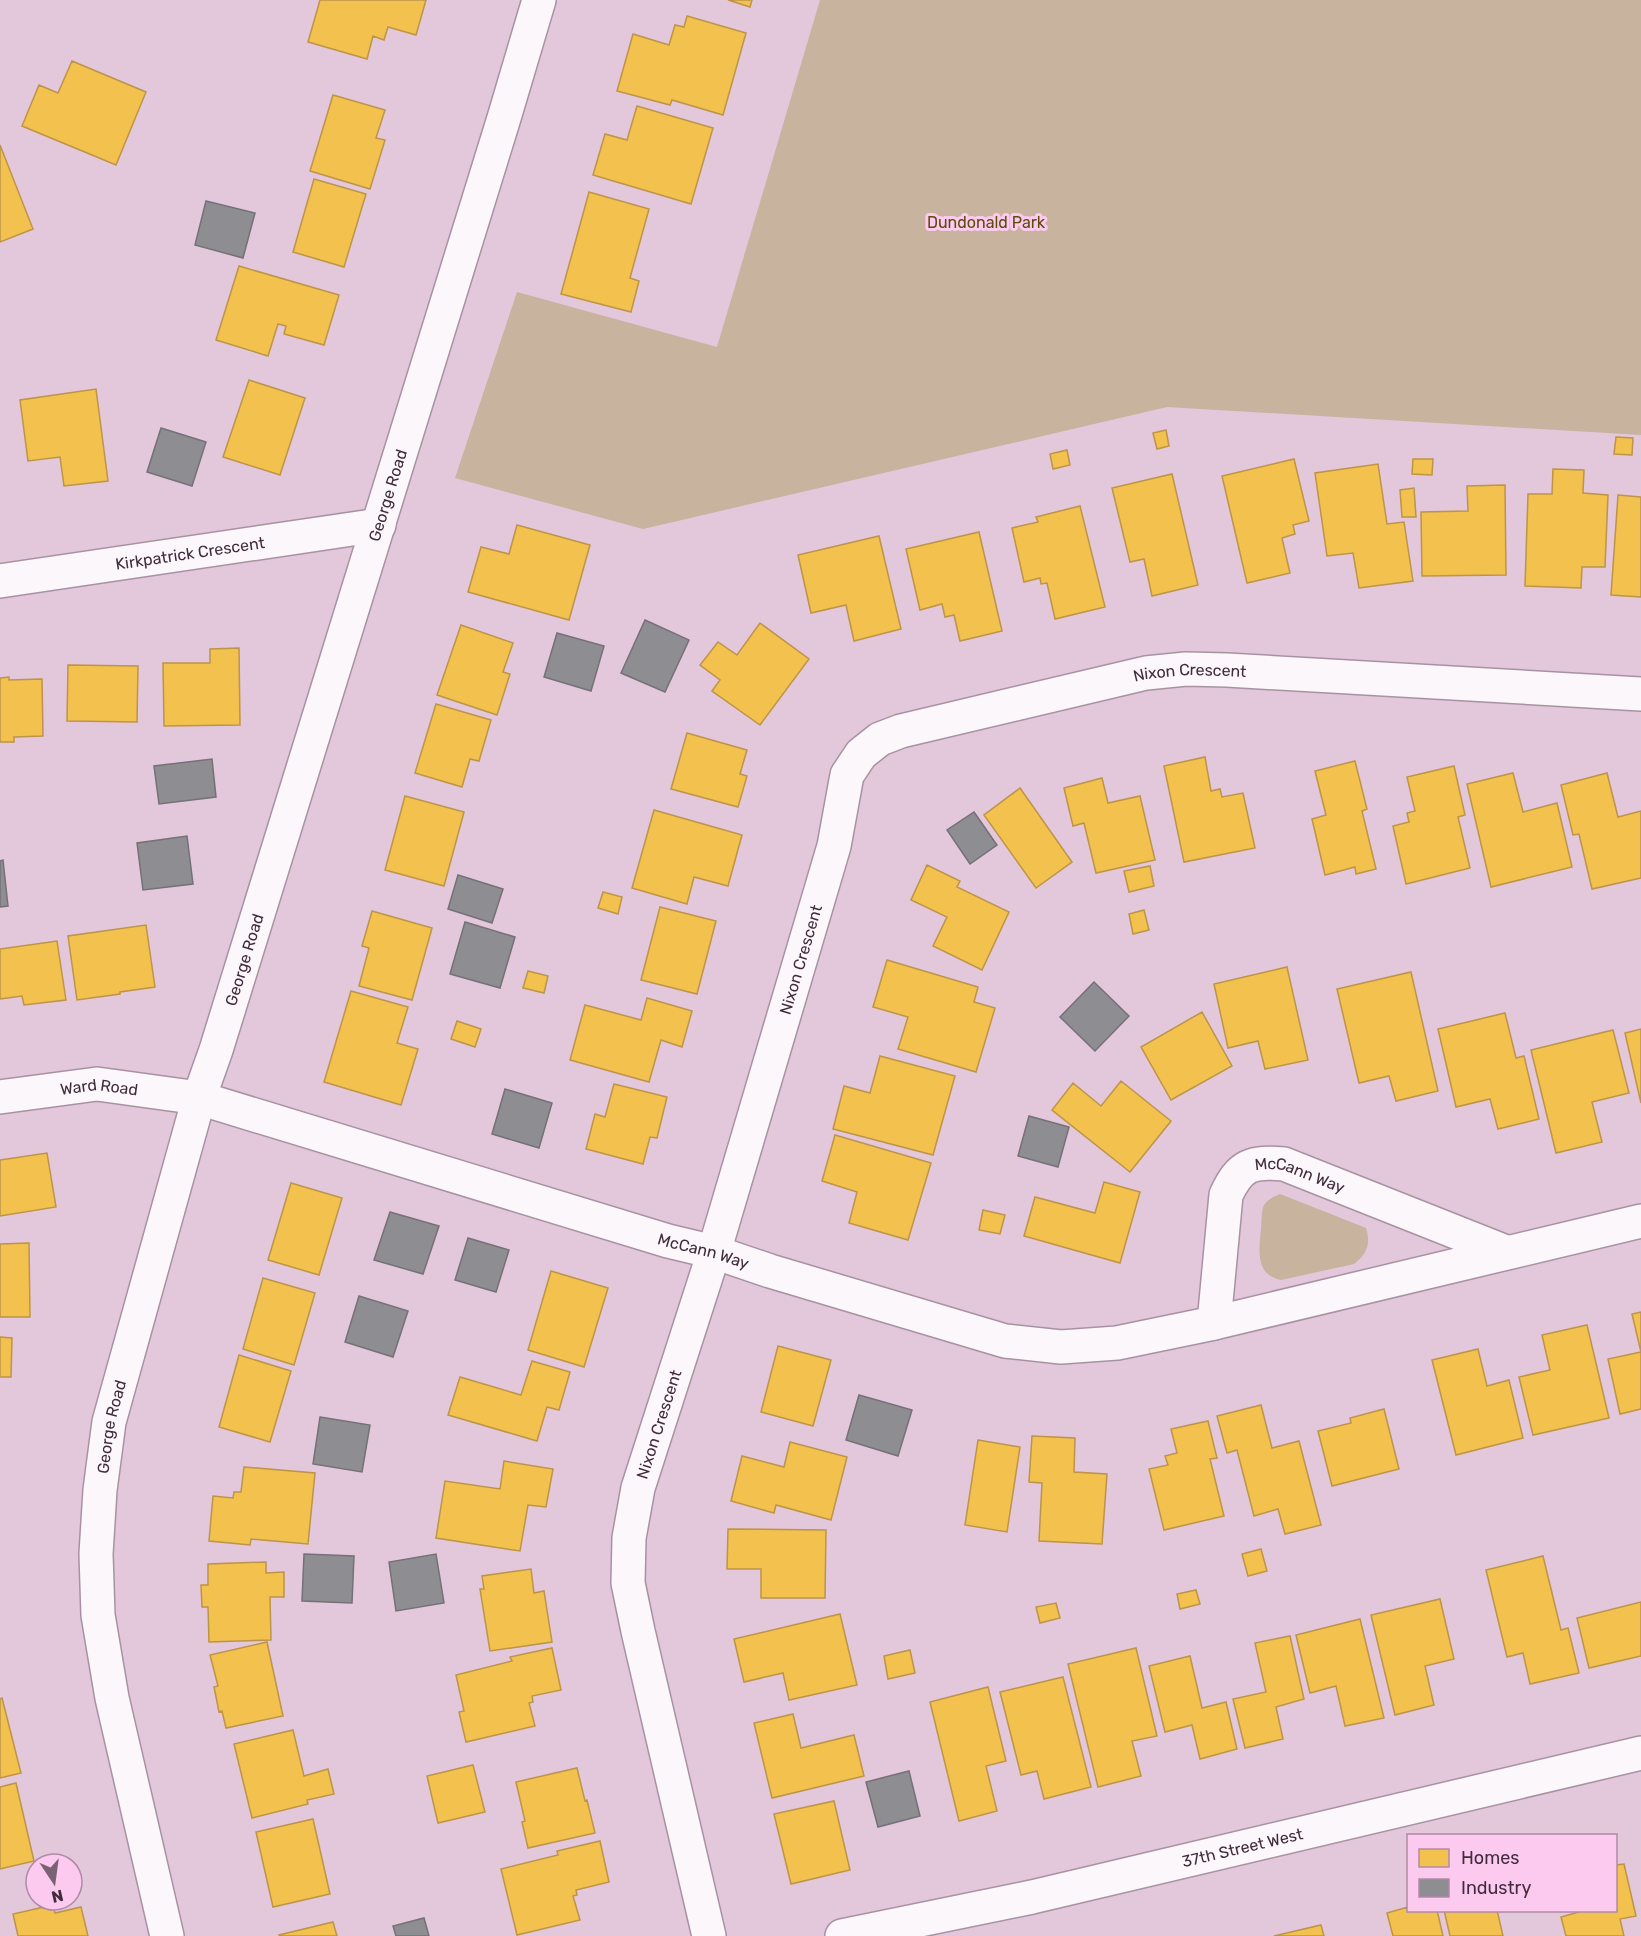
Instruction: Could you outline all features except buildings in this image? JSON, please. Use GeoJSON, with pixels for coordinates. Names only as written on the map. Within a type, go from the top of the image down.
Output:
{"type":"FeatureCollection","features":[{"type":"Feature","properties":{"kind":"street","name":"George Road"},"geometry":{"type":"LineString","coordinates":[[167,1936],[112,1698],[98,1615],[96,1554],[100,1490],[109,1422],[199,1098],[220,1039],[379,525],[538,0]]}},
{"type":"Feature","properties":{"kind":"street","name":"Kirkpatrick Crescent"},"geometry":{"type":"LineString","coordinates":[[0,581],[379,525]]}},
{"type":"Feature","properties":{"kind":"street","name":"Nixon Crescent"},"geometry":{"type":"LineString","coordinates":[[709,1936],[628,1583],[630,1538],[638,1488],[714,1252],[834,846],[847,775],[861,754],[880,739],[902,730],[1146,673],[1186,669],[1239,670],[1641,694]]}},
{"type":"Feature","properties":{"kind":"street","name":"Ward Road"},"geometry":{"type":"LineString","coordinates":[[0,1097],[97,1084],[199,1098]]}},
{"type":"Feature","properties":{"kind":"street","name":"McCann Way"},"geometry":{"type":"LineString","coordinates":[[199,1098],[1005,1341],[1061,1347],[1117,1343],[1214,1323],[1641,1221]]}},
{"type":"Feature","properties":{"kind":"street","name":"McCann Way"},"geometry":{"type":"LineString","coordinates":[[1214,1323],[1226,1195],[1233,1178],[1247,1166],[1265,1162],[1284,1164],[1506,1252]]}},
{"type":"Feature","properties":{"kind":"street","name":"37th Street West"},"geometry":{"type":"LineString","coordinates":[[842,1936],[1032,1897],[1641,1753]]}},
{"type":"Feature","properties":{"kind":"green space","name":"Dundonald Park"},"geometry":{"type":"Polygon","coordinates":[[[820,0],[1641,0],[1641,435],[1167,407],[643,529],[455,478],[517,292],[717,347],[820,0]]]}},
{"type":"Feature","properties":{"kind":"green space"},"geometry":{"type":"Polygon","coordinates":[[[1280,1194],[1366,1228],[1368,1244],[1362,1256],[1354,1264],[1281,1280],[1267,1273],[1260,1260],[1262,1210],[1267,1201],[1280,1194]]]}}]}
